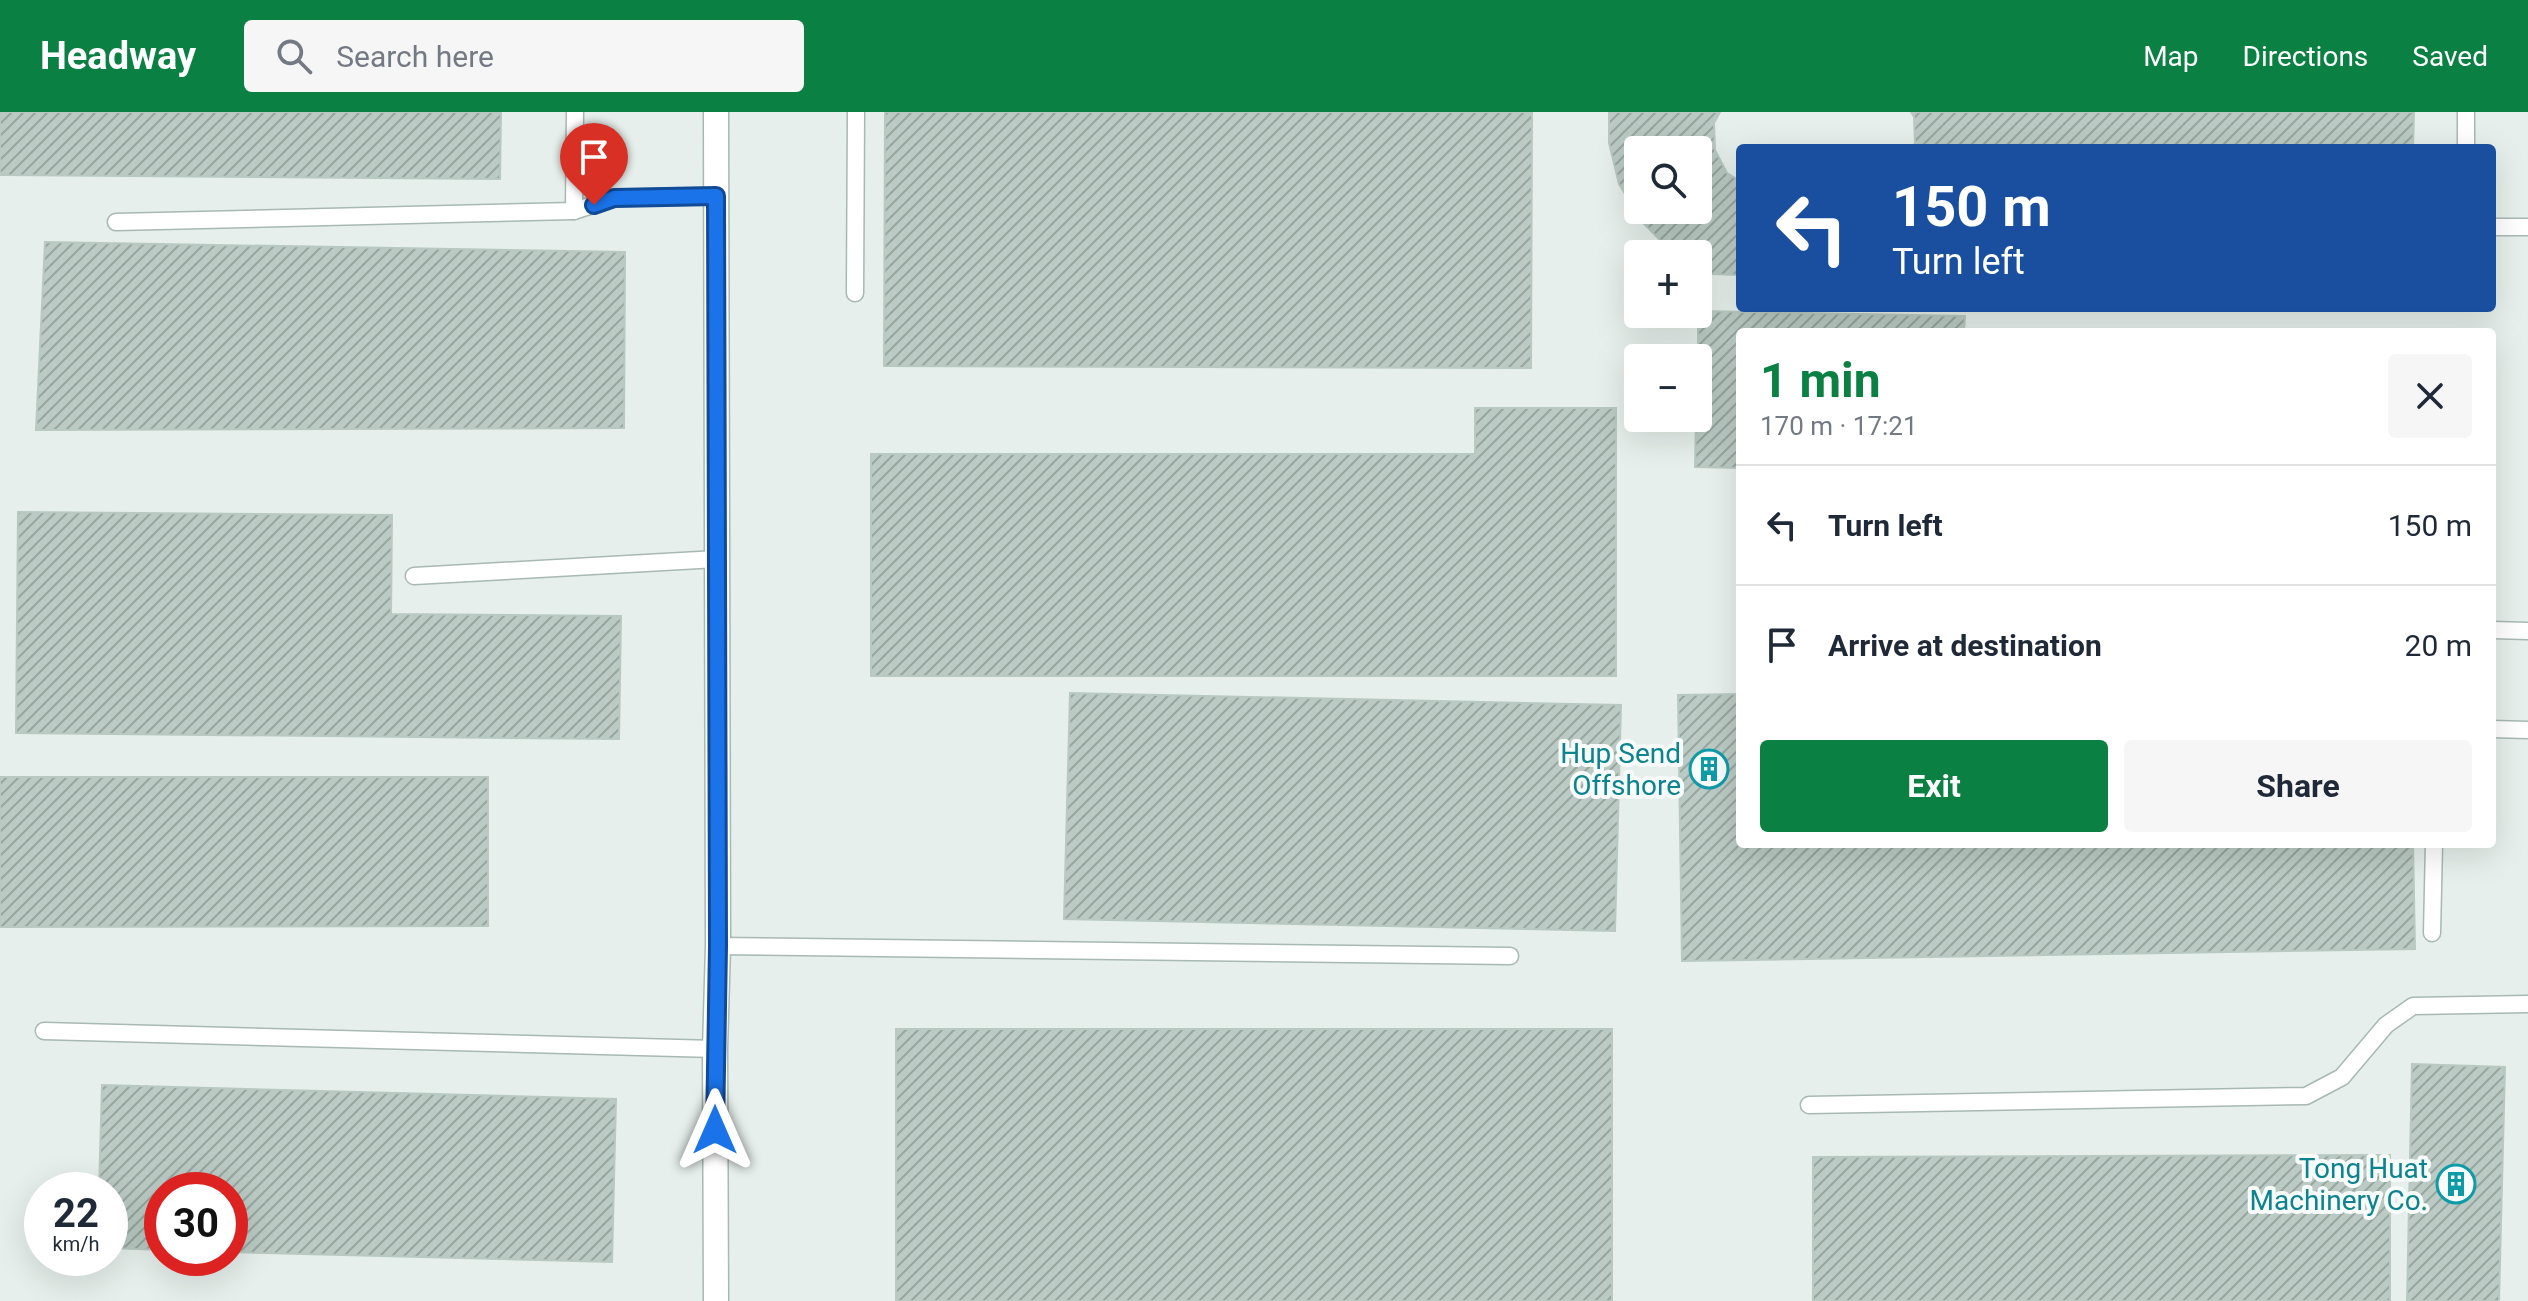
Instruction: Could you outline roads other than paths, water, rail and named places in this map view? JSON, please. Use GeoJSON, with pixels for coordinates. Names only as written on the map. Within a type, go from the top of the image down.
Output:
{"type":"FeatureCollection","features":[{"type":"Feature","properties":{"kind":"street"},"geometry":{"type":"LineString","coordinates":[[716,112],[716,1301]]}},
{"type":"Feature","properties":{"kind":"lane"},"geometry":{"type":"LineString","coordinates":[[574,211],[575,112]]}},
{"type":"Feature","properties":{"kind":"lane"},"geometry":{"type":"LineString","coordinates":[[855,293],[856,112]]}},
{"type":"Feature","properties":{"kind":"lane"},"geometry":{"type":"LineString","coordinates":[[2466,112],[2466,144]]}},
{"type":"Feature","properties":{"kind":"lane"},"geometry":{"type":"LineString","coordinates":[[116,222],[574,211],[614,198],[716,196]]}},
{"type":"Feature","properties":{"kind":"lane"},"geometry":{"type":"LineString","coordinates":[[2496,227],[2528,227]]}},
{"type":"Feature","properties":{"kind":"lane"},"geometry":{"type":"LineString","coordinates":[[414,576],[717,559]]}},
{"type":"Feature","properties":{"kind":"lane"},"geometry":{"type":"LineString","coordinates":[[2496,630],[2528,631]]}},
{"type":"Feature","properties":{"kind":"lane"},"geometry":{"type":"LineString","coordinates":[[2496,729],[2528,730]]}},
{"type":"Feature","properties":{"kind":"lane"},"geometry":{"type":"LineString","coordinates":[[2432,933],[2434,848]]}},
{"type":"Feature","properties":{"kind":"lane"},"geometry":{"type":"LineString","coordinates":[[718,946],[1510,956]]}},
{"type":"Feature","properties":{"kind":"lane"},"geometry":{"type":"LineString","coordinates":[[1809,1105],[2306,1096],[2342,1077],[2386,1025],[2413,1006],[2528,1004]]}},
{"type":"Feature","properties":{"kind":"lane"},"geometry":{"type":"LineString","coordinates":[[44,1031],[715,1049]]}},
{"type":"Feature","properties":{"kind":"place","name":"Hup Send Offshore"},"geometry":{"type":"Point","coordinates":[1709,769]}},
{"type":"Feature","properties":{"kind":"place","name":"Tong Huat Machinery Co."},"geometry":{"type":"Point","coordinates":[2456,1184]}}]}
